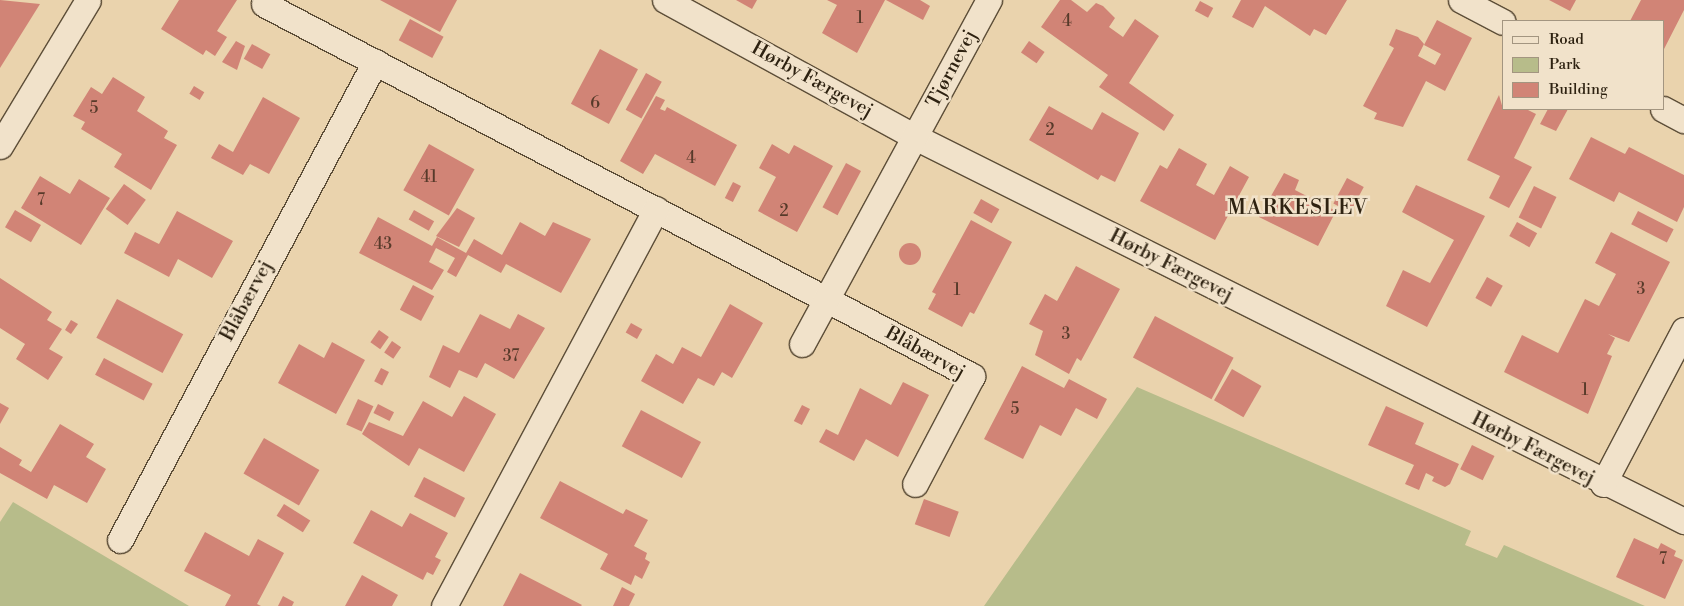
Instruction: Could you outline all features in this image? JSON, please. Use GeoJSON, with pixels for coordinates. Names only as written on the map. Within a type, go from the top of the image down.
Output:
{"type":"FeatureCollection","features":[{"type":"Feature","properties":{"kind":"street"},"geometry":{"type":"LineString","coordinates":[[0,146],[88,0]]}},
{"type":"Feature","properties":{"kind":"street","name":"Hørby Færgevej"},"geometry":{"type":"LineString","coordinates":[[665,0],[915,137],[1604,484],[1684,520]]}},
{"type":"Feature","properties":{"kind":"street","name":"Tjørnevej"},"geometry":{"type":"LineString","coordinates":[[915,137],[989,0]]}},
{"type":"Feature","properties":{"kind":"street"},"geometry":{"type":"LineString","coordinates":[[1461,0],[1502,21]]}},
{"type":"Feature","properties":{"kind":"street","name":"Blåbærvej"},"geometry":{"type":"LineString","coordinates":[[264,4],[972,376],[915,484]]}},
{"type":"Feature","properties":{"kind":"street","name":"Blåbærvej"},"geometry":{"type":"LineString","coordinates":[[120,540],[375,62]]}},
{"type":"Feature","properties":{"kind":"street"},"geometry":{"type":"LineString","coordinates":[[1664,110],[1684,120]]}},
{"type":"Feature","properties":{"kind":"street"},"geometry":{"type":"LineString","coordinates":[[802,344],[915,137]]}},
{"type":"Feature","properties":{"kind":"street"},"geometry":{"type":"LineString","coordinates":[[444,606],[656,209]]}},
{"type":"Feature","properties":{"kind":"street"},"geometry":{"type":"LineString","coordinates":[[1604,484],[1684,330]]}},
{"type":"Feature","properties":{"kind":"green space"},"geometry":{"type":"Polygon","coordinates":[[[1137,387],[1471,531],[1465,545],[1497,558],[1504,545],[1645,606],[984,606],[1137,387]]]}},
{"type":"Feature","properties":{"kind":"green space"},"geometry":{"type":"Polygon","coordinates":[[[13,502],[189,606],[0,606],[0,522],[13,502]]]}},
{"type":"Feature","properties":{"kind":"building"},"geometry":{"type":"Polygon","coordinates":[[[0,0],[40,4],[0,68],[0,0]]]}},
{"type":"Feature","properties":{"kind":"building"},"geometry":{"type":"Polygon","coordinates":[[[179,0],[237,0],[217,31],[227,37],[215,56],[206,50],[203,55],[161,29],[179,0]]]}},
{"type":"Feature","properties":{"kind":"building"},"geometry":{"type":"Polygon","coordinates":[[[380,0],[457,0],[440,32],[380,0]]]}},
{"type":"Feature","properties":{"kind":"building"},"geometry":{"type":"Polygon","coordinates":[[[736,0],[757,0],[752,9],[736,0]]]}},
{"type":"Feature","properties":{"kind":"building"},"geometry":{"type":"Polygon","coordinates":[[[827,0],[885,0],[857,53],[822,33],[837,5],[827,0]]]}},
{"type":"Feature","properties":{"kind":"building"},"geometry":{"type":"Polygon","coordinates":[[[886,0],[920,0],[930,6],[923,20],[886,0]]]}},
{"type":"Feature","properties":{"kind":"building"},"geometry":{"type":"Polygon","coordinates":[[[1060,0],[1071,0],[1087,12],[1096,3],[1103,6],[1115,18],[1109,27],[1123,37],[1135,19],[1159,36],[1129,83],[1174,115],[1164,131],[1099,87],[1108,75],[1041,27],[1060,0]]]}},
{"type":"Feature","properties":{"kind":"building"},"geometry":{"type":"Polygon","coordinates":[[[1241,0],[1347,0],[1326,35],[1314,29],[1310,36],[1265,6],[1253,28],[1232,17],[1241,0]]]}},
{"type":"Feature","properties":{"kind":"building"},"geometry":{"type":"Polygon","coordinates":[[[1549,0],[1576,0],[1570,11],[1549,0]]]}},
{"type":"Feature","properties":{"kind":"building"},"geometry":{"type":"Polygon","coordinates":[[[1641,0],[1684,0],[1684,10],[1664,49],[1664,20],[1631,20],[1641,0]]]}},
{"type":"Feature","properties":{"kind":"building"},"geometry":{"type":"Polygon","coordinates":[[[1200,1],[1213,8],[1208,18],[1195,11],[1200,1]]]}},
{"type":"Feature","properties":{"kind":"building"},"geometry":{"type":"Polygon","coordinates":[[[410,19],[444,37],[432,58],[399,40],[410,19]]]}},
{"type":"Feature","properties":{"kind":"building"},"geometry":{"type":"Polygon","coordinates":[[[1437,20],[1472,38],[1445,91],[1426,81],[1403,127],[1374,119],[1377,113],[1363,106],[1394,48],[1389,45],[1396,29],[1418,37],[1424,44],[1418,56],[1435,65],[1441,54],[1424,45],[1437,20]]]}},
{"type":"Feature","properties":{"kind":"building"},"geometry":{"type":"Polygon","coordinates":[[[236,41],[245,46],[237,70],[222,62],[236,41]]]}},
{"type":"Feature","properties":{"kind":"building"},"geometry":{"type":"Polygon","coordinates":[[[1029,41],[1045,52],[1037,63],[1021,52],[1029,41]]]}},
{"type":"Feature","properties":{"kind":"building"},"geometry":{"type":"Polygon","coordinates":[[[252,44],[270,54],[262,69],[244,59],[252,44]]]}},
{"type":"Feature","properties":{"kind":"building"},"geometry":{"type":"Polygon","coordinates":[[[600,49],[638,69],[609,124],[571,104],[600,49]]]}},
{"type":"Feature","properties":{"kind":"building"},"geometry":{"type":"Polygon","coordinates":[[[646,73],[662,82],[641,118],[626,110],[646,73]]]}},
{"type":"Feature","properties":{"kind":"building"},"geometry":{"type":"Polygon","coordinates":[[[113,77],[145,97],[137,111],[168,131],[164,138],[177,145],[151,190],[114,167],[122,154],[81,129],[85,122],[73,116],[91,87],[102,94],[113,77]]]}},
{"type":"Feature","properties":{"kind":"building"},"geometry":{"type":"Polygon","coordinates":[[[194,86],[204,92],[200,100],[189,94],[194,86]]]}},
{"type":"Feature","properties":{"kind":"building"},"geometry":{"type":"Polygon","coordinates":[[[1499,95],[1502,110],[1528,110],[1536,114],[1514,158],[1532,167],[1509,208],[1489,198],[1500,176],[1467,160],[1499,95]]]}},
{"type":"Feature","properties":{"kind":"building"},"geometry":{"type":"Polygon","coordinates":[[[656,96],[665,100],[660,109],[665,111],[667,107],[737,145],[715,186],[655,154],[643,174],[620,161],[656,96]]]}},
{"type":"Feature","properties":{"kind":"building"},"geometry":{"type":"Polygon","coordinates":[[[263,97],[300,118],[269,174],[250,164],[243,175],[211,158],[219,144],[233,152],[263,97]]]}},
{"type":"Feature","properties":{"kind":"building"},"geometry":{"type":"Polygon","coordinates":[[[1049,106],[1092,130],[1102,112],[1139,133],[1115,182],[1101,175],[1098,180],[1029,140],[1049,106]]]}},
{"type":"Feature","properties":{"kind":"building"},"geometry":{"type":"Polygon","coordinates":[[[1547,110],[1567,110],[1556,131],[1540,124],[1547,110]]]}},
{"type":"Feature","properties":{"kind":"building"},"geometry":{"type":"Polygon","coordinates":[[[1591,137],[1625,154],[1629,147],[1684,175],[1684,207],[1677,222],[1619,192],[1614,202],[1569,179],[1591,137]]]}},
{"type":"Feature","properties":{"kind":"building"},"geometry":{"type":"Polygon","coordinates":[[[429,144],[474,169],[449,216],[403,190],[429,144]]]}},
{"type":"Feature","properties":{"kind":"building"},"geometry":{"type":"Polygon","coordinates":[[[772,144],[789,154],[794,145],[833,166],[797,232],[758,211],[776,177],[759,168],[772,144]]]}},
{"type":"Feature","properties":{"kind":"building"},"geometry":{"type":"Polygon","coordinates":[[[1179,148],[1207,164],[1196,185],[1214,195],[1230,166],[1249,177],[1215,240],[1140,201],[1160,165],[1167,169],[1179,148]]]}},
{"type":"Feature","properties":{"kind":"building"},"geometry":{"type":"Polygon","coordinates":[[[846,163],[861,171],[838,215],[823,207],[846,163]]]}},
{"type":"Feature","properties":{"kind":"building"},"geometry":{"type":"Polygon","coordinates":[[[1284,173],[1299,180],[1295,190],[1336,211],[1318,246],[1259,217],[1284,173]]]}},
{"type":"Feature","properties":{"kind":"building"},"geometry":{"type":"Polygon","coordinates":[[[40,176],[70,194],[79,179],[110,198],[81,245],[21,208],[40,176]]]}},
{"type":"Feature","properties":{"kind":"building"},"geometry":{"type":"Polygon","coordinates":[[[1347,178],[1364,187],[1350,213],[1333,204],[1347,178]]]}},
{"type":"Feature","properties":{"kind":"building"},"geometry":{"type":"Polygon","coordinates":[[[733,182],[741,186],[733,202],[725,198],[733,182]]]}},
{"type":"Feature","properties":{"kind":"building"},"geometry":{"type":"Polygon","coordinates":[[[124,184],[146,200],[128,225],[106,209],[124,184]]]}},
{"type":"Feature","properties":{"kind":"building"},"geometry":{"type":"Polygon","coordinates":[[[1416,185],[1485,216],[1427,327],[1386,306],[1403,270],[1430,283],[1454,240],[1402,212],[1416,185]]]}},
{"type":"Feature","properties":{"kind":"building"},"geometry":{"type":"Polygon","coordinates":[[[1534,186],[1556,197],[1541,228],[1519,217],[1534,186]]]}},
{"type":"Feature","properties":{"kind":"building"},"geometry":{"type":"Polygon","coordinates":[[[981,199],[999,209],[992,223],[973,213],[981,199]]]}},
{"type":"Feature","properties":{"kind":"building"},"geometry":{"type":"Polygon","coordinates":[[[457,208],[475,218],[459,247],[436,236],[457,208]]]}},
{"type":"Feature","properties":{"kind":"building"},"geometry":{"type":"Polygon","coordinates":[[[15,210],[41,225],[31,242],[5,227],[15,210]]]}},
{"type":"Feature","properties":{"kind":"building"},"geometry":{"type":"Polygon","coordinates":[[[414,210],[434,221],[429,231],[409,220],[414,210]]]}},
{"type":"Feature","properties":{"kind":"building"},"geometry":{"type":"Polygon","coordinates":[[[177,211],[233,241],[212,278],[178,259],[169,277],[124,253],[135,232],[159,244],[177,211]]]}},
{"type":"Feature","properties":{"kind":"building"},"geometry":{"type":"Polygon","coordinates":[[[1638,211],[1674,229],[1667,243],[1631,224],[1638,211]]]}},
{"type":"Feature","properties":{"kind":"building"},"geometry":{"type":"Polygon","coordinates":[[[378,217],[432,246],[437,237],[466,253],[474,239],[502,255],[520,222],[545,236],[553,222],[591,239],[561,293],[506,264],[501,273],[468,255],[456,277],[447,272],[455,258],[436,248],[429,262],[444,270],[432,290],[359,253],[378,217]]]}},
{"type":"Feature","properties":{"kind":"building"},"geometry":{"type":"Polygon","coordinates":[[[971,220],[1012,242],[974,314],[970,312],[962,327],[928,309],[936,294],[932,292],[971,220]]]}},
{"type":"Feature","properties":{"kind":"building"},"geometry":{"type":"Polygon","coordinates":[[[1517,222],[1537,233],[1529,247],[1509,236],[1517,222]]]}},
{"type":"Feature","properties":{"kind":"building"},"geometry":{"type":"Polygon","coordinates":[[[1611,232],[1670,262],[1629,342],[1608,334],[1615,338],[1607,354],[1612,356],[1588,414],[1504,372],[1522,335],[1558,353],[1585,299],[1599,306],[1616,274],[1595,263],[1611,232]]]}},
{"type":"Feature","properties":{"kind":"building"},"geometry":{"type":"Polygon","coordinates":[[[910,243],[918,246],[921,254],[918,262],[910,265],[902,262],[899,254],[902,246],[910,243]]]}},
{"type":"Feature","properties":{"kind":"building"},"geometry":{"type":"Polygon","coordinates":[[[1076,266],[1120,289],[1081,361],[1077,358],[1069,374],[1035,355],[1043,331],[1029,324],[1045,294],[1057,301],[1076,266]]]}},
{"type":"Feature","properties":{"kind":"building"},"geometry":{"type":"Polygon","coordinates":[[[1487,277],[1503,286],[1491,307],[1475,298],[1487,277]]]}},
{"type":"Feature","properties":{"kind":"building"},"geometry":{"type":"Polygon","coordinates":[[[0,278],[52,312],[47,320],[62,329],[49,349],[63,357],[48,380],[16,359],[25,344],[0,328],[0,278]]]}},
{"type":"Feature","properties":{"kind":"building"},"geometry":{"type":"Polygon","coordinates":[[[413,285],[434,296],[421,321],[400,310],[413,285]]]}},
{"type":"Feature","properties":{"kind":"building"},"geometry":{"type":"Polygon","coordinates":[[[117,299],[183,334],[163,373],[96,338],[117,299]]]}},
{"type":"Feature","properties":{"kind":"building"},"geometry":{"type":"Polygon","coordinates":[[[730,304],[763,323],[732,378],[722,372],[714,386],[698,378],[683,404],[641,381],[656,354],[673,364],[682,347],[701,357],[730,304]]]}},
{"type":"Feature","properties":{"kind":"building"},"geometry":{"type":"Polygon","coordinates":[[[480,314],[510,329],[518,314],[545,328],[514,379],[485,363],[477,378],[459,370],[450,388],[429,377],[443,345],[459,353],[480,314]]]}},
{"type":"Feature","properties":{"kind":"building"},"geometry":{"type":"Polygon","coordinates":[[[1155,316],[1234,358],[1212,399],[1133,357],[1155,316]]]}},
{"type":"Feature","properties":{"kind":"building"},"geometry":{"type":"Polygon","coordinates":[[[71,320],[78,324],[71,334],[65,330],[71,320]]]}},
{"type":"Feature","properties":{"kind":"building"},"geometry":{"type":"Polygon","coordinates":[[[631,323],[642,329],[637,339],[626,333],[631,323]]]}},
{"type":"Feature","properties":{"kind":"building"},"geometry":{"type":"Polygon","coordinates":[[[379,330],[389,337],[380,349],[370,342],[379,330]]]}},
{"type":"Feature","properties":{"kind":"building"},"geometry":{"type":"Polygon","coordinates":[[[392,341],[401,347],[393,359],[384,353],[392,341]]]}},
{"type":"Feature","properties":{"kind":"building"},"geometry":{"type":"Polygon","coordinates":[[[332,342],[365,360],[336,414],[278,383],[299,344],[324,358],[332,342]]]}},
{"type":"Feature","properties":{"kind":"building"},"geometry":{"type":"Polygon","coordinates":[[[104,358],[153,384],[144,401],[95,375],[104,358]]]}},
{"type":"Feature","properties":{"kind":"building"},"geometry":{"type":"Polygon","coordinates":[[[1022,366],[1064,388],[1069,379],[1107,399],[1097,419],[1076,408],[1061,436],[1040,425],[1023,459],[984,439],[1022,366]]]}},
{"type":"Feature","properties":{"kind":"building"},"geometry":{"type":"Polygon","coordinates":[[[381,368],[389,372],[382,385],[374,381],[381,368]]]}},
{"type":"Feature","properties":{"kind":"building"},"geometry":{"type":"Polygon","coordinates":[[[1232,369],[1261,386],[1243,417],[1214,400],[1232,369]]]}},
{"type":"Feature","properties":{"kind":"building"},"geometry":{"type":"Polygon","coordinates":[[[903,382],[929,395],[898,457],[866,439],[854,461],[819,442],[826,429],[838,435],[860,388],[891,405],[903,382]]]}},
{"type":"Feature","properties":{"kind":"building"},"geometry":{"type":"Polygon","coordinates":[[[464,396],[496,414],[464,472],[419,448],[409,466],[362,434],[369,422],[403,436],[423,401],[452,417],[464,396]]]}},
{"type":"Feature","properties":{"kind":"building"},"geometry":{"type":"Polygon","coordinates":[[[358,399],[373,406],[362,432],[346,424],[358,399]]]}},
{"type":"Feature","properties":{"kind":"building"},"geometry":{"type":"Polygon","coordinates":[[[0,403],[9,408],[0,424],[0,403]]]}},
{"type":"Feature","properties":{"kind":"building"},"geometry":{"type":"Polygon","coordinates":[[[378,404],[394,412],[389,421],[373,413],[378,404]]]}},
{"type":"Feature","properties":{"kind":"building"},"geometry":{"type":"Polygon","coordinates":[[[802,405],[810,409],[802,425],[794,421],[802,405]]]}},
{"type":"Feature","properties":{"kind":"building"},"geometry":{"type":"Polygon","coordinates":[[[1386,406],[1424,423],[1415,444],[1459,464],[1450,484],[1445,487],[1432,481],[1434,477],[1426,473],[1419,490],[1405,484],[1414,465],[1368,445],[1386,406]]]}},
{"type":"Feature","properties":{"kind":"building"},"geometry":{"type":"Polygon","coordinates":[[[641,410],[701,442],[682,478],[622,446],[641,410]]]}},
{"type":"Feature","properties":{"kind":"building"},"geometry":{"type":"Polygon","coordinates":[[[60,424],[94,444],[86,457],[106,469],[87,503],[54,485],[47,499],[0,473],[0,447],[22,460],[19,465],[31,472],[60,424]]]}},
{"type":"Feature","properties":{"kind":"building"},"geometry":{"type":"Polygon","coordinates":[[[264,438],[319,470],[299,506],[244,474],[264,438]]]}},
{"type":"Feature","properties":{"kind":"building"},"geometry":{"type":"Polygon","coordinates":[[[1472,445],[1494,456],[1483,480],[1460,469],[1472,445]]]}},
{"type":"Feature","properties":{"kind":"building"},"geometry":{"type":"Polygon","coordinates":[[[424,477],[465,498],[455,517],[414,497],[424,477]]]}},
{"type":"Feature","properties":{"kind":"building"},"geometry":{"type":"Polygon","coordinates":[[[560,481],[623,514],[626,509],[648,520],[634,546],[647,553],[645,559],[650,562],[642,579],[635,575],[631,585],[600,569],[608,554],[540,518],[560,481]]]}},
{"type":"Feature","properties":{"kind":"building"},"geometry":{"type":"Polygon","coordinates":[[[924,499],[959,512],[950,537],[915,524],[924,499]]]}},
{"type":"Feature","properties":{"kind":"building"},"geometry":{"type":"Polygon","coordinates":[[[284,504],[310,520],[303,532],[277,516],[284,504]]]}},
{"type":"Feature","properties":{"kind":"building"},"geometry":{"type":"Polygon","coordinates":[[[371,510],[402,527],[410,513],[448,533],[435,557],[441,560],[433,575],[427,572],[423,580],[353,543],[371,510]]]}},
{"type":"Feature","properties":{"kind":"building"},"geometry":{"type":"Polygon","coordinates":[[[205,532],[249,556],[258,539],[284,553],[257,604],[261,606],[225,606],[231,595],[184,571],[205,532]]]}},
{"type":"Feature","properties":{"kind":"building"},"geometry":{"type":"Polygon","coordinates":[[[1634,538],[1658,549],[1661,543],[1676,551],[1674,556],[1683,560],[1665,599],[1616,577],[1634,538]]]}},
{"type":"Feature","properties":{"kind":"building"},"geometry":{"type":"Polygon","coordinates":[[[520,573],[582,605],[503,606],[520,573]]]}},
{"type":"Feature","properties":{"kind":"building"},"geometry":{"type":"Polygon","coordinates":[[[362,575],[398,595],[392,606],[345,606],[362,575]]]}},
{"type":"Feature","properties":{"kind":"building"},"geometry":{"type":"Polygon","coordinates":[[[622,587],[635,594],[629,606],[613,606],[622,587]]]}},
{"type":"Feature","properties":{"kind":"building"},"geometry":{"type":"Polygon","coordinates":[[[283,596],[294,602],[292,606],[278,606],[283,596]]]}},
{"type":"Feature","properties":{"kind":"district","name":"MARKESLEV"},"geometry":{"type":"Point","coordinates":[1298,208]}}]}
